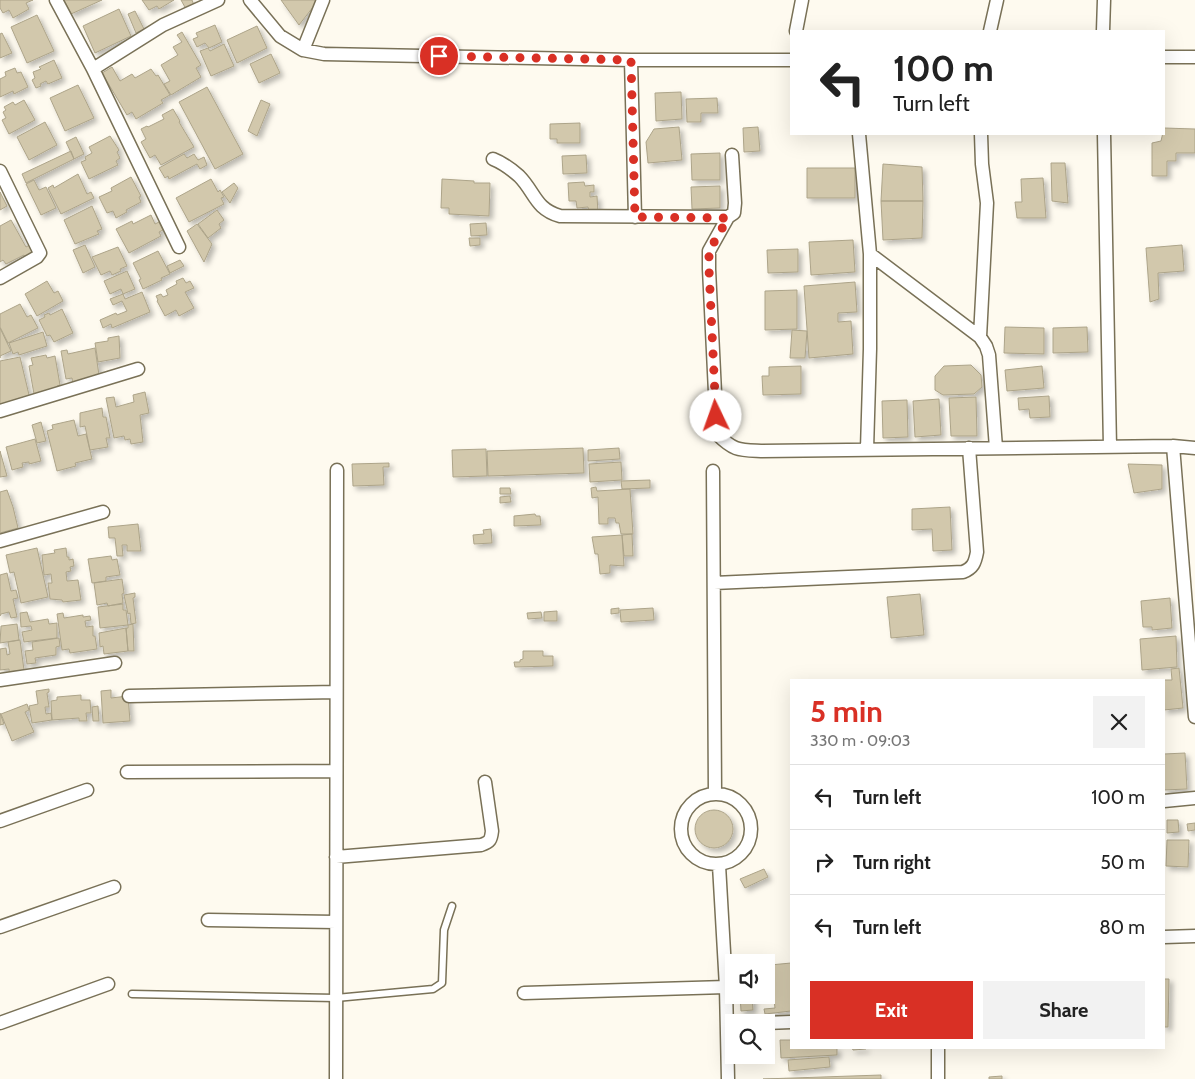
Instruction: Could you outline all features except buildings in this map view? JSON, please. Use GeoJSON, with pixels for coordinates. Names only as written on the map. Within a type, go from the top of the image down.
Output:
{"type":"FeatureCollection","features":[{"type":"Feature","properties":{"kind":"street"},"geometry":{"type":"LineString","coordinates":[[56,0],[93,70],[179,247]]}},
{"type":"Feature","properties":{"kind":"street"},"geometry":{"type":"LineString","coordinates":[[93,70],[163,25],[218,0]]}},
{"type":"Feature","properties":{"kind":"street"},"geometry":{"type":"LineString","coordinates":[[250,0],[280,36],[303,50],[324,54],[631,60],[790,59]]}},
{"type":"Feature","properties":{"kind":"street"},"geometry":{"type":"LineString","coordinates":[[303,50],[323,0]]}},
{"type":"Feature","properties":{"kind":"street"},"geometry":{"type":"LineString","coordinates":[[796,30],[802,0]]}},
{"type":"Feature","properties":{"kind":"street"},"geometry":{"type":"LineString","coordinates":[[990,30],[996,0]]}},
{"type":"Feature","properties":{"kind":"street"},"geometry":{"type":"LineString","coordinates":[[1103,30],[1104,0]]}},
{"type":"Feature","properties":{"kind":"street"},"geometry":{"type":"LineString","coordinates":[[1165,57],[1195,57]]}},
{"type":"Feature","properties":{"kind":"street"},"geometry":{"type":"LineString","coordinates":[[631,60],[635,217]]}},
{"type":"Feature","properties":{"kind":"street"},"geometry":{"type":"LineString","coordinates":[[859,135],[870,254],[867,449]]}},
{"type":"Feature","properties":{"kind":"street"},"geometry":{"type":"LineString","coordinates":[[980,337],[987,203],[982,164],[981,135]]}},
{"type":"Feature","properties":{"kind":"street"},"geometry":{"type":"LineString","coordinates":[[1104,135],[1110,447]]}},
{"type":"Feature","properties":{"kind":"street"},"geometry":{"type":"LineString","coordinates":[[732,154],[734,213],[728,218],[709,251],[717,434],[728,445],[737,450],[761,452],[1172,446],[1195,448]]}},
{"type":"Feature","properties":{"kind":"street"},"geometry":{"type":"LineString","coordinates":[[493,159],[505,164],[520,177],[542,208],[560,216],[728,218]]}},
{"type":"Feature","properties":{"kind":"street"},"geometry":{"type":"LineString","coordinates":[[0,171],[40,252],[37,257],[0,278]]}},
{"type":"Feature","properties":{"kind":"street"},"geometry":{"type":"LineString","coordinates":[[870,254],[980,337],[986,346],[989,356],[996,448]]}},
{"type":"Feature","properties":{"kind":"street"},"geometry":{"type":"LineString","coordinates":[[0,411],[138,369]]}},
{"type":"Feature","properties":{"kind":"street"},"geometry":{"type":"LineString","coordinates":[[1172,446],[1195,717]]}},
{"type":"Feature","properties":{"kind":"street"},"geometry":{"type":"LineString","coordinates":[[714,583],[963,572],[970,569],[975,563],[977,552],[969,448]]}},
{"type":"Feature","properties":{"kind":"street"},"geometry":{"type":"LineString","coordinates":[[336,1079],[337,470]]}},
{"type":"Feature","properties":{"kind":"street"},"geometry":{"type":"LineString","coordinates":[[713,471],[714,794]]}},
{"type":"Feature","properties":{"kind":"street"},"geometry":{"type":"LineString","coordinates":[[0,540],[103,512]]}},
{"type":"Feature","properties":{"kind":"street"},"geometry":{"type":"LineString","coordinates":[[0,680],[115,663]]}},
{"type":"Feature","properties":{"kind":"street"},"geometry":{"type":"LineString","coordinates":[[129,696],[336,692]]}},
{"type":"Feature","properties":{"kind":"street"},"geometry":{"type":"LineString","coordinates":[[127,772],[336,770]]}},
{"type":"Feature","properties":{"kind":"street"},"geometry":{"type":"LineString","coordinates":[[336,857],[488,843],[492,832],[486,782]]}},
{"type":"Feature","properties":{"kind":"street"},"geometry":{"type":"LineString","coordinates":[[0,821],[87,790]]}},
{"type":"Feature","properties":{"kind":"street"},"geometry":{"type":"LineString","coordinates":[[714,794],[725,795],[743,807],[751,827],[750,838],[746,848],[738,856],[729,862],[708,864],[697,860],[689,852],[683,843],[680,832],[686,810],[703,796],[714,794]]}},
{"type":"Feature","properties":{"kind":"street"},"geometry":{"type":"LineString","coordinates":[[1165,801],[1195,798]]}},
{"type":"Feature","properties":{"kind":"street"},"geometry":{"type":"LineString","coordinates":[[719,864],[725,969]]}},
{"type":"Feature","properties":{"kind":"street"},"geometry":{"type":"LineString","coordinates":[[0,927],[114,887]]}},
{"type":"Feature","properties":{"kind":"street"},"geometry":{"type":"LineString","coordinates":[[208,920],[336,922]]}},
{"type":"Feature","properties":{"kind":"street"},"geometry":{"type":"LineString","coordinates":[[1165,937],[1195,936]]}},
{"type":"Feature","properties":{"kind":"street"},"geometry":{"type":"LineString","coordinates":[[0,1024],[108,984]]}},
{"type":"Feature","properties":{"kind":"street"},"geometry":{"type":"LineString","coordinates":[[524,993],[725,987]]}},
{"type":"Feature","properties":{"kind":"street"},"geometry":{"type":"LineString","coordinates":[[726,1004],[728,1079]]}},
{"type":"Feature","properties":{"kind":"street"},"geometry":{"type":"LineString","coordinates":[[775,1023],[790,1022]]}},
{"type":"Feature","properties":{"kind":"street"},"geometry":{"type":"LineString","coordinates":[[938,1049],[938,1079]]}},
{"type":"Feature","properties":{"kind":"lane"},"geometry":{"type":"LineString","coordinates":[[132,994],[336,998],[433,989],[442,983],[444,930],[452,906]]}},
{"type":"Feature","properties":{"kind":"route"},"geometry":{"type":"LineString","coordinates":[[439,56],[631,60],[635,217],[728,218],[709,251],[716,416]]}}]}
